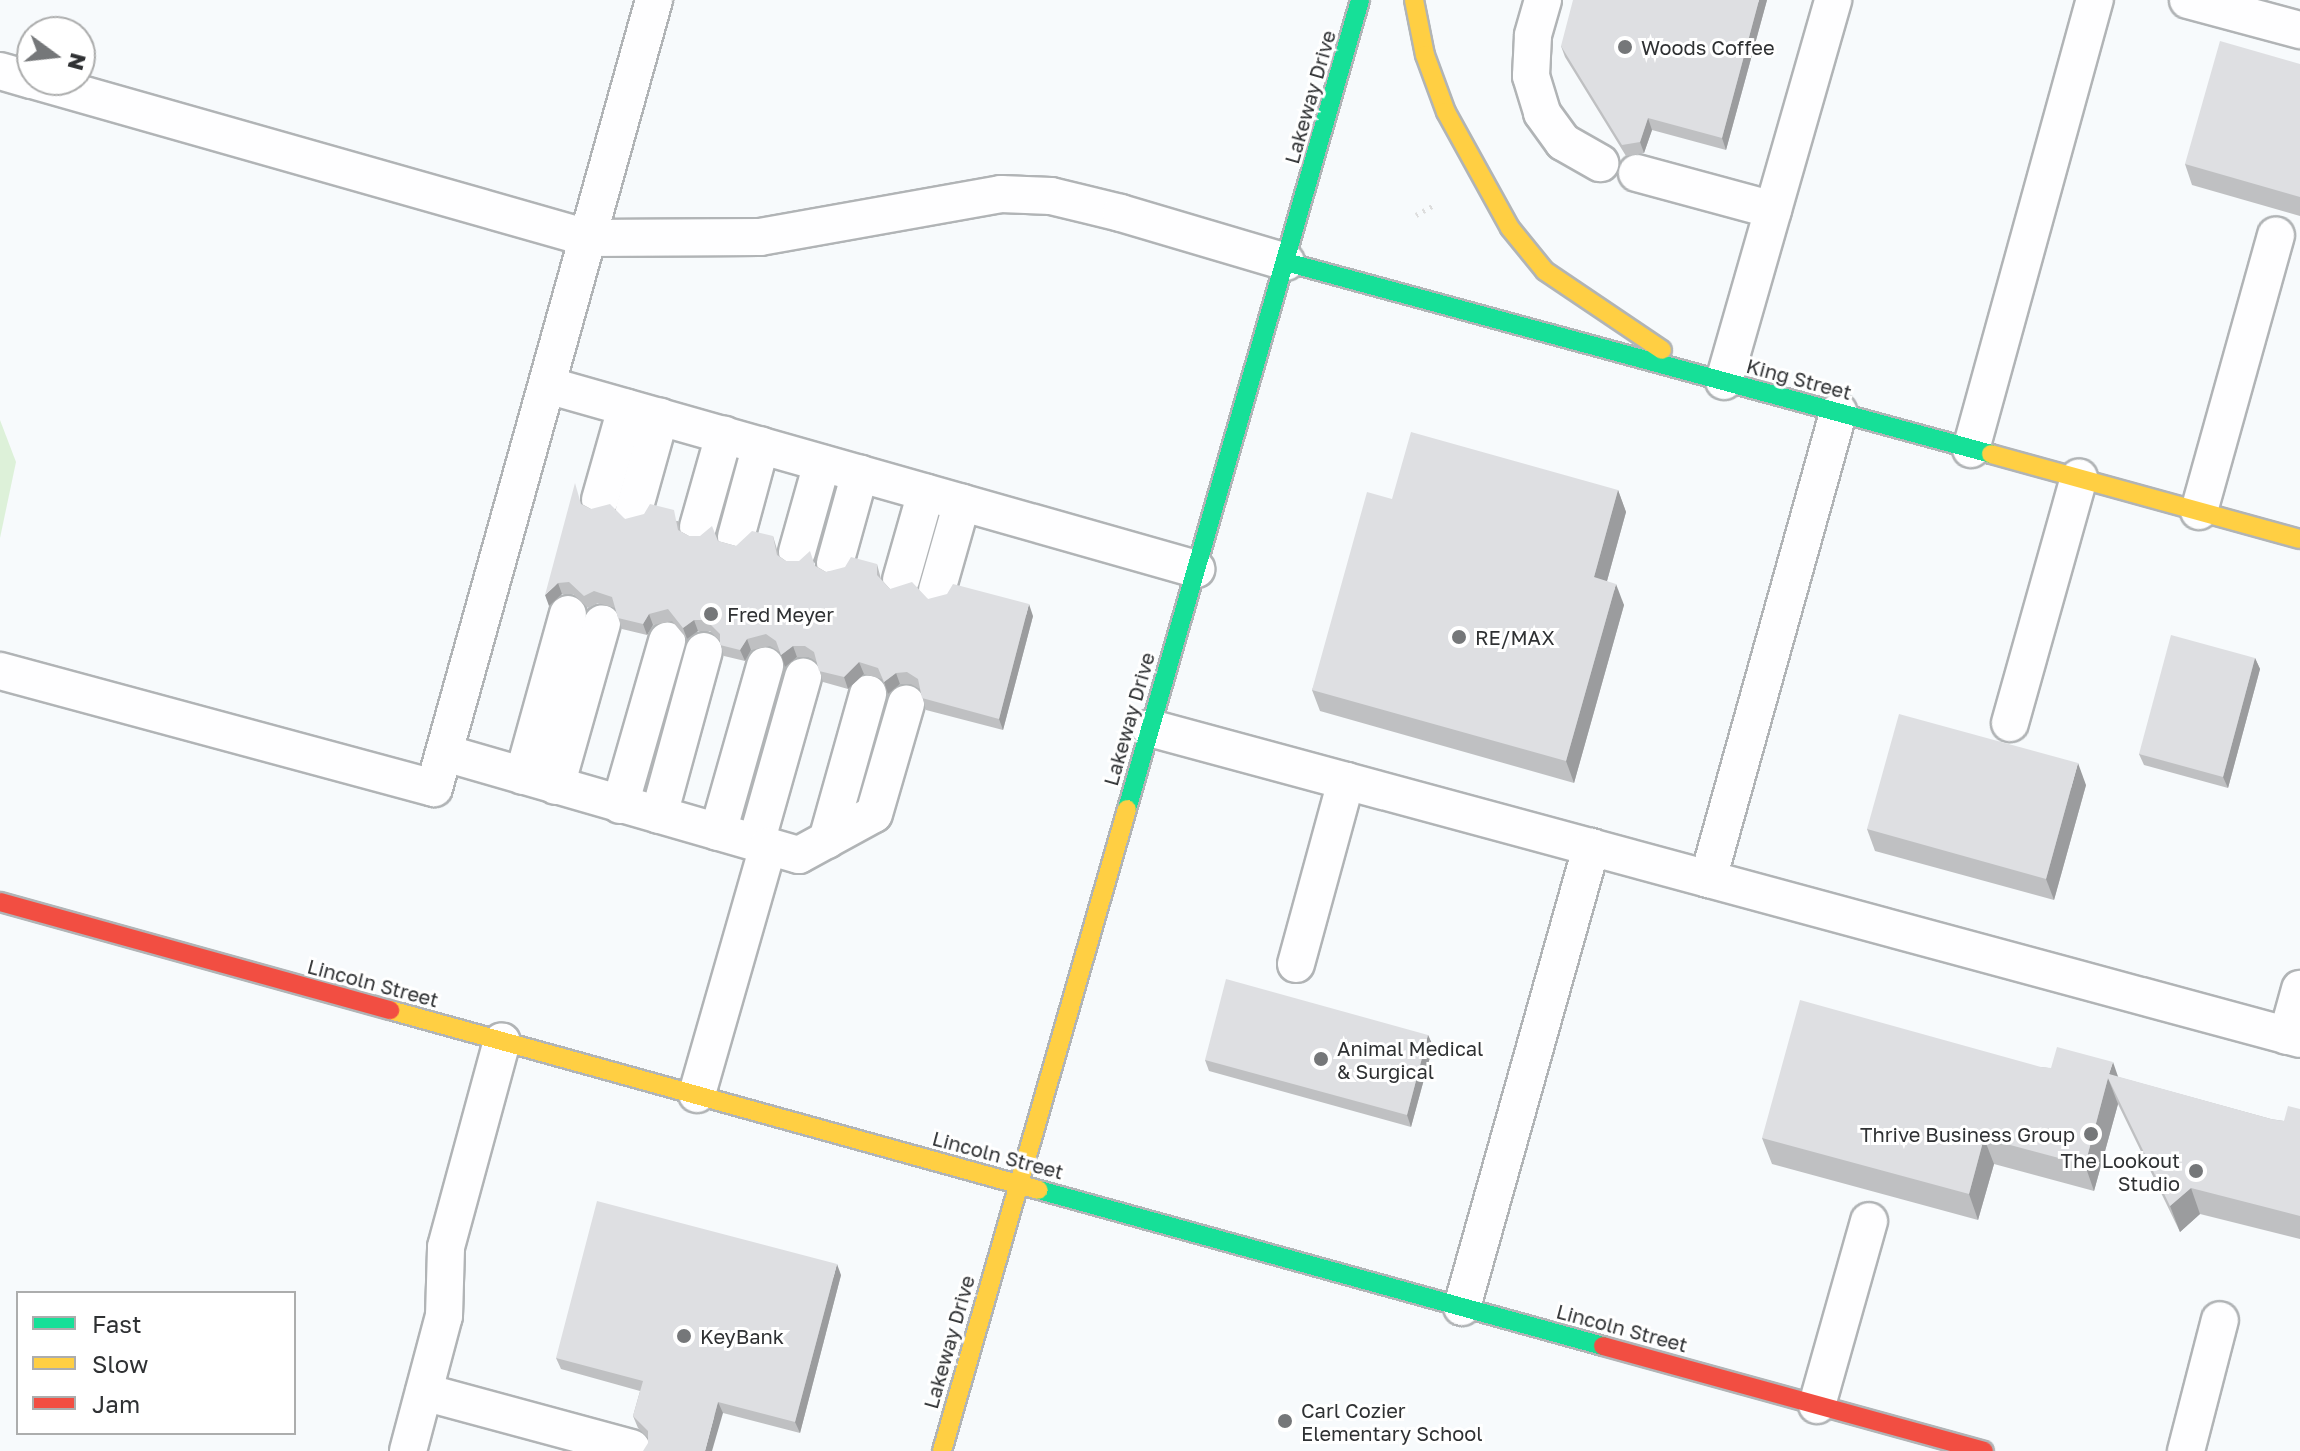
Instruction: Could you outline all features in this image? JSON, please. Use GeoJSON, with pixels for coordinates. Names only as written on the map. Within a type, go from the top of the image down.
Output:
{"type":"FeatureCollection","features":[{"type":"Feature","properties":{"kind":"main road","name":"Lakeway Drive"},"geometry":{"type":"LineString","coordinates":[[942,1451],[1360,0]]}},
{"type":"Feature","properties":{"kind":"main road"},"geometry":{"type":"LineString","coordinates":[[1414,0],[1425,55],[1446,112],[1510,228],[1545,271],[1621,326],[1716,379]]}},
{"type":"Feature","properties":{"kind":"main road","name":"King Street"},"geometry":{"type":"LineString","coordinates":[[1286,262],[2300,539]]}},
{"type":"Feature","properties":{"kind":"main road","name":"Lincoln Street"},"geometry":{"type":"LineString","coordinates":[[0,902],[1984,1451]]}},
{"type":"Feature","properties":{"kind":"lane"},"geometry":{"type":"LineString","coordinates":[[0,671],[434,788],[654,0]]}},
{"type":"Feature","properties":{"kind":"lane"},"geometry":{"type":"LineString","coordinates":[[1543,0],[1533,36],[1531,76],[1542,113],[1563,142],[1600,163]]}},
{"type":"Feature","properties":{"kind":"lane"},"geometry":{"type":"LineString","coordinates":[[1716,379],[1773,210],[1833,0]]}},
{"type":"Feature","properties":{"kind":"lane"},"geometry":{"type":"LineString","coordinates":[[1971,449],[2095,0]]}},
{"type":"Feature","properties":{"kind":"lane"},"geometry":{"type":"LineString","coordinates":[[2188,0],[2300,30]]}},
{"type":"Feature","properties":{"kind":"lane"},"geometry":{"type":"LineString","coordinates":[[88,96],[588,238],[760,237],[949,200],[1014,195],[1051,196],[1121,213],[1286,262]]}},
{"type":"Feature","properties":{"kind":"lane"},"geometry":{"type":"LineString","coordinates":[[1637,173],[1773,210]]}},
{"type":"Feature","properties":{"kind":"lane"},"geometry":{"type":"LineString","coordinates":[[2199,511],[2276,236]]}},
{"type":"Feature","properties":{"kind":"lane"},"geometry":{"type":"LineString","coordinates":[[547,385],[1196,569]]}},
{"type":"Feature","properties":{"kind":"lane"},"geometry":{"type":"LineString","coordinates":[[600,500],[626,408]]}},
{"type":"Feature","properties":{"kind":"lane"},"geometry":{"type":"LineString","coordinates":[[1708,879],[1838,412]]}},
{"type":"Feature","properties":{"kind":"lane"},"geometry":{"type":"LineString","coordinates":[[634,510],[660,417]]}},
{"type":"Feature","properties":{"kind":"lane"},"geometry":{"type":"LineString","coordinates":[[698,527],[724,435]]}},
{"type":"Feature","properties":{"kind":"lane"},"geometry":{"type":"LineString","coordinates":[[736,537],[761,445]]}},
{"type":"Feature","properties":{"kind":"lane"},"geometry":{"type":"LineString","coordinates":[[797,552],[822,463]]}},
{"type":"Feature","properties":{"kind":"lane"},"geometry":{"type":"LineString","coordinates":[[835,563],[860,473]]}},
{"type":"Feature","properties":{"kind":"lane"},"geometry":{"type":"LineString","coordinates":[[2010,723],[2079,478]]}},
{"type":"Feature","properties":{"kind":"lane"},"geometry":{"type":"LineString","coordinates":[[901,580],[926,492]]}},
{"type":"Feature","properties":{"kind":"lane"},"geometry":{"type":"LineString","coordinates":[[937,590],[962,502]]}},
{"type":"Feature","properties":{"kind":"lane"},"geometry":{"type":"LineString","coordinates":[[539,781],[585,619]]}},
{"type":"Feature","properties":{"kind":"lane"},"geometry":{"type":"LineString","coordinates":[[620,805],[667,641]]}},
{"type":"Feature","properties":{"kind":"lane"},"geometry":{"type":"LineString","coordinates":[[659,815],[704,651]]}},
{"type":"Feature","properties":{"kind":"lane"},"geometry":{"type":"LineString","coordinates":[[718,832],[765,666]]}},
{"type":"Feature","properties":{"kind":"lane"},"geometry":{"type":"LineString","coordinates":[[697,1094],[803,677]]}},
{"type":"Feature","properties":{"kind":"lane"},"geometry":{"type":"LineString","coordinates":[[827,840],[868,694]]}},
{"type":"Feature","properties":{"kind":"lane"},"geometry":{"type":"LineString","coordinates":[[445,753],[799,855],[874,814],[906,704]]}},
{"type":"Feature","properties":{"kind":"lane"},"geometry":{"type":"LineString","coordinates":[[1150,728],[2294,1037],[2300,989]]}},
{"type":"Feature","properties":{"kind":"lane"},"geometry":{"type":"LineString","coordinates":[[1296,964],[1346,781]]}},
{"type":"Feature","properties":{"kind":"lane"},"geometry":{"type":"LineString","coordinates":[[1462,1307],[1591,847]]}},
{"type":"Feature","properties":{"kind":"lane"},"geometry":{"type":"LineString","coordinates":[[408,1451],[444,1316],[446,1247],[502,1041]]}},
{"type":"Feature","properties":{"kind":"lane"},"geometry":{"type":"LineString","coordinates":[[1817,1405],[1869,1221]]}},
{"type":"Feature","properties":{"kind":"lane"},"geometry":{"type":"LineString","coordinates":[[2186,1451],[2220,1320]]}},
{"type":"Feature","properties":{"kind":"lane"},"geometry":{"type":"LineString","coordinates":[[424,1392],[632,1448]]}},
{"type":"Feature","properties":{"kind":"green space"},"geometry":{"type":"Polygon","coordinates":[[[0,420],[16,462],[0,538],[0,420]]]}},
{"type":"Feature","properties":{"kind":"building"},"geometry":{"type":"Polygon","coordinates":[[[1573,0],[1759,0],[1722,138],[1648,118],[1640,142],[1622,145],[1561,46],[1573,0]]]}},
{"type":"Feature","properties":{"kind":"building"},"geometry":{"type":"Polygon","coordinates":[[[2220,41],[2300,64],[2300,197],[2185,164],[2220,41]]]}},
{"type":"Feature","properties":{"kind":"building"},"geometry":{"type":"Polygon","coordinates":[[[1411,432],[1618,490],[1594,577],[1616,584],[1566,761],[1312,690],[1367,492],[1392,499],[1411,432]]]}},
{"type":"Feature","properties":{"kind":"building"},"geometry":{"type":"Polygon","coordinates":[[[575,483],[581,504],[591,509],[610,504],[625,519],[644,514],[650,504],[674,510],[678,530],[689,536],[700,536],[712,526],[718,541],[736,546],[752,531],[773,536],[777,555],[786,561],[799,561],[810,551],[815,566],[826,572],[845,567],[851,557],[877,564],[877,575],[890,589],[912,582],[928,599],[947,594],[953,584],[1029,604],[999,719],[922,698],[918,679],[907,672],[896,673],[884,682],[878,668],[859,662],[844,677],[819,671],[814,652],[805,646],[793,646],[781,655],[776,641],[766,634],[747,639],[740,650],[720,645],[720,634],[706,620],[694,620],[683,628],[668,609],[649,614],[643,624],[618,618],[612,597],[594,591],[584,596],[569,582],[558,583],[545,595],[575,483]]]}},
{"type":"Feature","properties":{"kind":"building"},"geometry":{"type":"Polygon","coordinates":[[[2171,635],[2255,658],[2223,777],[2139,754],[2171,635]]]}},
{"type":"Feature","properties":{"kind":"building"},"geometry":{"type":"Polygon","coordinates":[[[1899,714],[2078,763],[2046,879],[1867,829],[1899,714]]]}},
{"type":"Feature","properties":{"kind":"building","name":"Animal Medical & Surgical"},"geometry":{"type":"Polygon","coordinates":[[[1226,979],[1428,1035],[1407,1115],[1205,1060],[1226,979]]]}},
{"type":"Feature","properties":{"kind":"building"},"geometry":{"type":"Polygon","coordinates":[[[1800,1000],[2041,1067],[2051,1068],[2057,1047],[2113,1062],[2109,1074],[2271,1119],[2284,1121],[2288,1106],[2300,1109],[2300,1216],[2191,1188],[2170,1206],[2108,1078],[2085,1165],[1984,1138],[1969,1194],[1762,1138],[1800,1000]]]}},
{"type":"Feature","properties":{"kind":"building"},"geometry":{"type":"Polygon","coordinates":[[[597,1201],[837,1264],[795,1422],[718,1402],[705,1451],[643,1451],[648,1443],[648,1431],[633,1416],[643,1381],[556,1358],[597,1201]]]}},
{"type":"Feature","properties":{"kind":"traffic: fast"},"geometry":{"type":"LineString","coordinates":[[1127,809],[1360,0]]}},
{"type":"Feature","properties":{"kind":"traffic: fast"},"geometry":{"type":"LineString","coordinates":[[1286,262],[1991,454]]}},
{"type":"Feature","properties":{"kind":"traffic: fast"},"geometry":{"type":"LineString","coordinates":[[1039,1190],[1603,1346]]}},
{"type":"Feature","properties":{"kind":"traffic: slow"},"geometry":{"type":"LineString","coordinates":[[1414,0],[1425,55],[1446,112],[1510,228],[1545,271],[1662,350]]}},
{"type":"Feature","properties":{"kind":"traffic: slow"},"geometry":{"type":"LineString","coordinates":[[1991,454],[2300,539]]}},
{"type":"Feature","properties":{"kind":"traffic: slow"},"geometry":{"type":"LineString","coordinates":[[942,1451],[1127,809]]}},
{"type":"Feature","properties":{"kind":"traffic: slow"},"geometry":{"type":"LineString","coordinates":[[390,1010],[1039,1190]]}},
{"type":"Feature","properties":{"kind":"traffic: jam"},"geometry":{"type":"LineString","coordinates":[[0,902],[390,1010]]}},
{"type":"Feature","properties":{"kind":"traffic: jam"},"geometry":{"type":"LineString","coordinates":[[1603,1346],[1984,1451]]}},
{"type":"Feature","properties":{"kind":"place","name":"Woods Coffee"},"geometry":{"type":"Point","coordinates":[1625,47]}},
{"type":"Feature","properties":{"kind":"place","name":"Fred Meyer"},"geometry":{"type":"Point","coordinates":[711,614]}},
{"type":"Feature","properties":{"kind":"place","name":"RE/MAX"},"geometry":{"type":"Point","coordinates":[1459,637]}},
{"type":"Feature","properties":{"kind":"place","name":"Animal Medical & Surgical"},"geometry":{"type":"Point","coordinates":[1321,1059]}},
{"type":"Feature","properties":{"kind":"place","name":"Thrive Business Group"},"geometry":{"type":"Point","coordinates":[2091,1134]}},
{"type":"Feature","properties":{"kind":"place","name":"The Lookout Studio"},"geometry":{"type":"Point","coordinates":[2196,1171]}},
{"type":"Feature","properties":{"kind":"place","name":"KeyBank"},"geometry":{"type":"Point","coordinates":[684,1336]}},
{"type":"Feature","properties":{"kind":"place","name":"Carl Cozier Elementary School"},"geometry":{"type":"Point","coordinates":[1285,1421]}}]}
